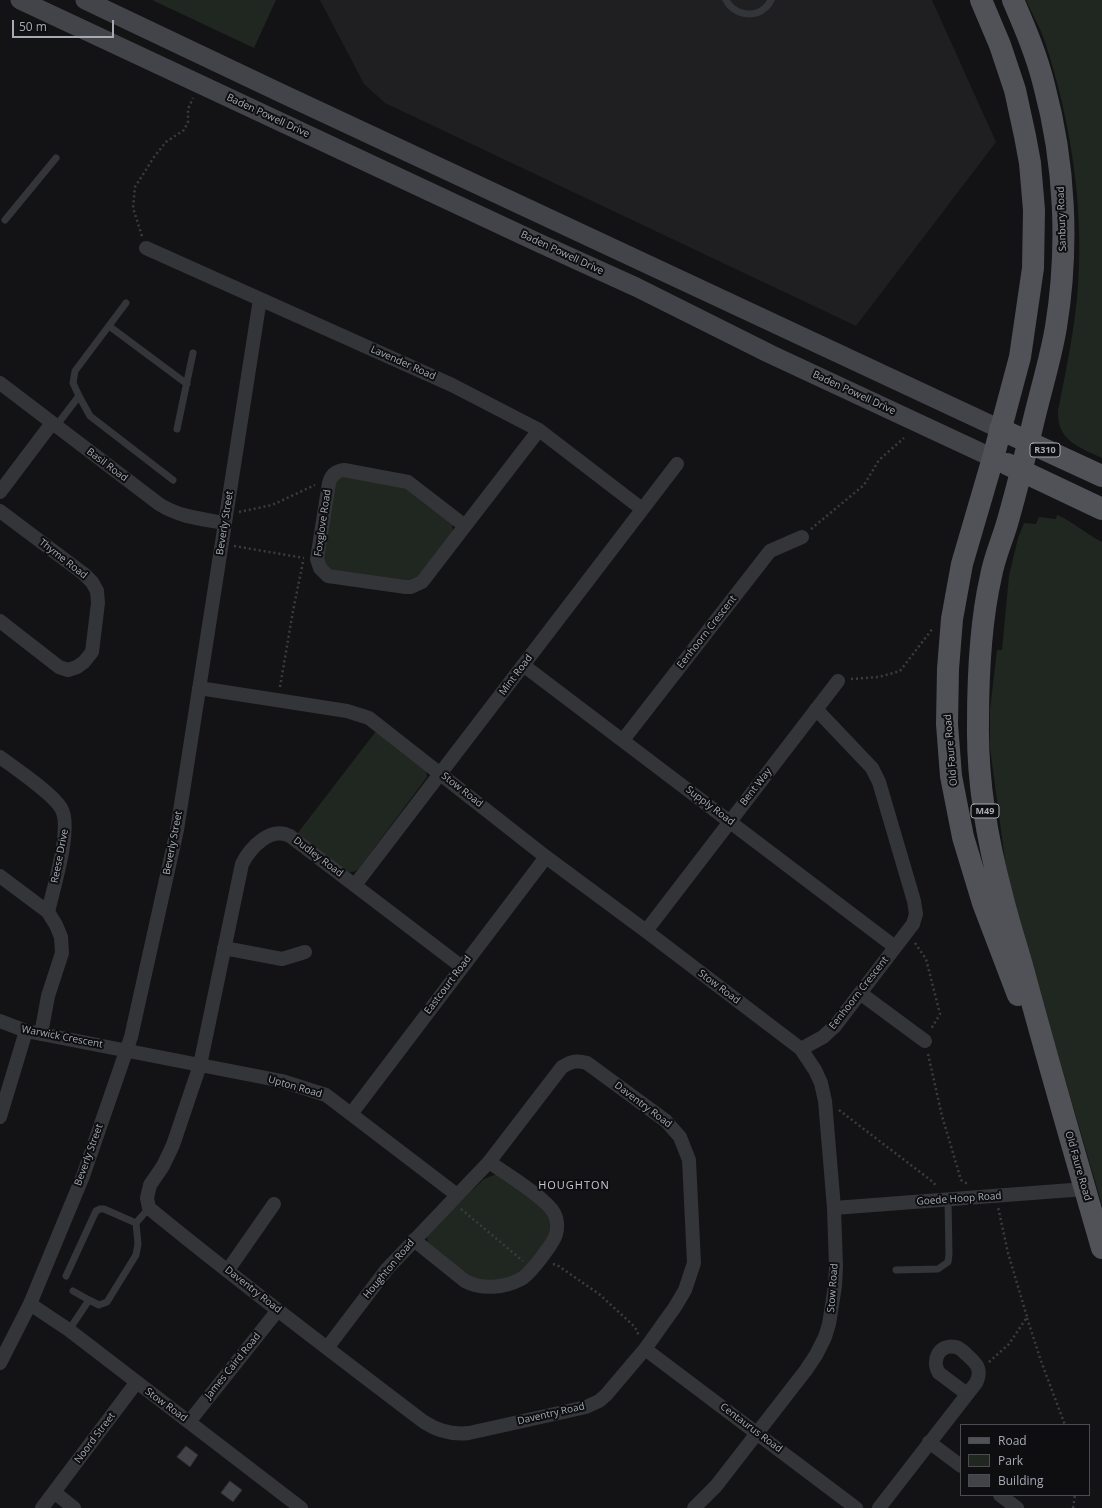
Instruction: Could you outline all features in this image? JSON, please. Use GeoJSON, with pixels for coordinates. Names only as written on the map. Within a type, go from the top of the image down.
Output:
{"type":"FeatureCollection","features":[{"type":"Feature","properties":{"kind":"main road","name":"Baden Powell Drive"},"geometry":{"type":"LineString","coordinates":[[20,0],[636,287],[770,354],[1102,508]]}},
{"type":"Feature","properties":{"kind":"main road","name":"R310"},"geometry":{"type":"LineString","coordinates":[[85,0],[283,94],[1102,476]]}},
{"type":"Feature","properties":{"kind":"main road"},"geometry":{"type":"LineString","coordinates":[[981,0],[1000,45],[1015,90],[1030,163],[1034,210],[1033,268],[1025,331],[1020,357],[1000,429]]}},
{"type":"Feature","properties":{"kind":"main road","name":"Sanbury Road"},"geometry":{"type":"LineString","coordinates":[[1013,0],[1028,36],[1044,83],[1054,128],[1064,214],[1063,266],[1056,327],[1029,442]]}},
{"type":"Feature","properties":{"kind":"main road","name":"Old Faure Road"},"geometry":{"type":"LineString","coordinates":[[1000,429],[962,564],[952,619],[948,669],[947,724],[951,776],[963,837],[983,903],[1054,1085]]}},
{"type":"Feature","properties":{"kind":"main road","name":"Old Faure Road"},"geometry":{"type":"LineString","coordinates":[[1029,442],[1020,470],[1005,531],[991,573],[983,619],[979,666],[978,725],[980,771],[987,829],[1002,894],[1054,1085],[1102,1248]]}},
{"type":"Feature","properties":{"kind":"street","name":"Lavender Road"},"geometry":{"type":"LineString","coordinates":[[146,248],[452,385],[504,410],[539,430],[642,509]]}},
{"type":"Feature","properties":{"kind":"street","name":"Beverly Street"},"geometry":{"type":"LineString","coordinates":[[0,1363],[30,1304],[83,1176],[131,1037],[177,830],[260,299]]}},
{"type":"Feature","properties":{"kind":"street","name":"Basil Road"},"geometry":{"type":"LineString","coordinates":[[0,383],[169,511],[182,515],[226,517]]}},
{"type":"Feature","properties":{"kind":"street"},"geometry":{"type":"LineString","coordinates":[[0,492],[54,425]]}},
{"type":"Feature","properties":{"kind":"street","name":"Foxglove Road"},"geometry":{"type":"LineString","coordinates":[[465,526],[408,482],[344,470],[339,471],[330,478],[317,559],[320,568],[328,576],[406,587],[417,585],[426,577],[539,430]]}},
{"type":"Feature","properties":{"kind":"street","name":"Mint Road"},"geometry":{"type":"LineString","coordinates":[[355,885],[677,464]]}},
{"type":"Feature","properties":{"kind":"street","name":"Thyme Road"},"geometry":{"type":"LineString","coordinates":[[0,511],[76,568],[92,582],[97,591],[98,603],[92,652],[84,662],[77,667],[68,670],[60,667],[0,621]]}},
{"type":"Feature","properties":{"kind":"street","name":"Eenhoorn Crescent"},"geometry":{"type":"LineString","coordinates":[[623,740],[770,551],[802,537]]}},
{"type":"Feature","properties":{"kind":"street","name":"Supply Road"},"geometry":{"type":"LineString","coordinates":[[523,665],[895,947]]}},
{"type":"Feature","properties":{"kind":"street","name":"Bent Way"},"geometry":{"type":"LineString","coordinates":[[646,931],[838,681]]}},
{"type":"Feature","properties":{"kind":"street","name":"Stow Road"},"geometry":{"type":"LineString","coordinates":[[199,688],[347,711],[369,718],[441,773],[546,857],[801,1049],[815,1070],[821,1083],[825,1101],[834,1208],[835,1286],[830,1324],[816,1355],[806,1370],[716,1486],[694,1508]]}},
{"type":"Feature","properties":{"kind":"street","name":"Eenhoorn Crescent"},"geometry":{"type":"LineString","coordinates":[[801,1049],[823,1037],[835,1026],[907,932],[915,919],[916,907],[879,782],[872,768],[816,709]]}},
{"type":"Feature","properties":{"kind":"street","name":"Reese Drive"},"geometry":{"type":"LineString","coordinates":[[0,758],[56,801],[64,813],[65,828],[63,846],[48,912]]}},
{"type":"Feature","properties":{"kind":"street","name":"Dudley Road"},"geometry":{"type":"LineString","coordinates":[[200,1065],[242,864],[253,848],[272,834],[281,833],[290,836],[462,967]]}},
{"type":"Feature","properties":{"kind":"street","name":"Eastcourt Road"},"geometry":{"type":"LineString","coordinates":[[351,1114],[546,857]]}},
{"type":"Feature","properties":{"kind":"street"},"geometry":{"type":"LineString","coordinates":[[0,876],[48,912],[61,937],[62,953],[48,996],[41,1034]]}},
{"type":"Feature","properties":{"kind":"street"},"geometry":{"type":"LineString","coordinates":[[224,948],[282,959],[305,952]]}},
{"type":"Feature","properties":{"kind":"street"},"geometry":{"type":"LineString","coordinates":[[860,993],[925,1041]]}},
{"type":"Feature","properties":{"kind":"street","name":"Warwick Crescent"},"geometry":{"type":"LineString","coordinates":[[0,1021],[26,1031],[126,1050]]}},
{"type":"Feature","properties":{"kind":"street"},"geometry":{"type":"LineString","coordinates":[[0,1117],[26,1031]]}},
{"type":"Feature","properties":{"kind":"street","name":"Upton Road"},"geometry":{"type":"LineString","coordinates":[[126,1050],[282,1081],[326,1095],[458,1201]]}},
{"type":"Feature","properties":{"kind":"street","name":"Daventry Road"},"geometry":{"type":"LineString","coordinates":[[149,1208],[327,1348],[431,1426],[446,1432],[462,1434],[578,1409],[599,1401],[612,1389],[645,1349],[675,1307],[685,1290],[694,1263],[689,1160],[680,1137],[666,1121],[587,1063],[578,1060],[570,1062],[562,1067],[458,1201]]}},
{"type":"Feature","properties":{"kind":"street"},"geometry":{"type":"LineString","coordinates":[[149,1208],[147,1198],[150,1185],[163,1166],[173,1145],[200,1065]]}},
{"type":"Feature","properties":{"kind":"street"},"geometry":{"type":"LineString","coordinates":[[414,1240],[465,1281],[481,1287],[497,1286],[520,1280],[525,1276],[533,1262],[554,1239],[557,1227],[555,1215],[548,1204],[489,1162]]}},
{"type":"Feature","properties":{"kind":"street","name":"Goede Hoop Road"},"geometry":{"type":"LineString","coordinates":[[834,1208],[1085,1189]]}},
{"type":"Feature","properties":{"kind":"street","name":"Houghton Road"},"geometry":{"type":"LineString","coordinates":[[327,1348],[388,1269],[414,1240],[458,1201]]}},
{"type":"Feature","properties":{"kind":"street"},"geometry":{"type":"LineString","coordinates":[[228,1270],[274,1204]]}},
{"type":"Feature","properties":{"kind":"street","name":"Stow Road"},"geometry":{"type":"LineString","coordinates":[[30,1304],[68,1330],[189,1422],[295,1506]]}},
{"type":"Feature","properties":{"kind":"street","name":"James Caird Road"},"geometry":{"type":"LineString","coordinates":[[189,1422],[278,1310]]}},
{"type":"Feature","properties":{"kind":"street","name":"Centaurus Road"},"geometry":{"type":"LineString","coordinates":[[645,1349],[758,1432],[856,1508]]}},
{"type":"Feature","properties":{"kind":"street","name":"Noord Street"},"geometry":{"type":"LineString","coordinates":[[42,1508],[136,1383]]}},
{"type":"Feature","properties":{"kind":"street"},"geometry":{"type":"LineString","coordinates":[[879,1508],[967,1394]]}},
{"type":"Feature","properties":{"kind":"street"},"geometry":{"type":"LineString","coordinates":[[929,1442],[960,1465]]}},
{"type":"Feature","properties":{"kind":"street"},"geometry":{"type":"LineString","coordinates":[[54,1492],[74,1508]]}},
{"type":"Feature","properties":{"kind":"street"},"geometry":{"type":"LineString","coordinates":[[1001,1496],[1017,1508]]}},
{"type":"Feature","properties":{"kind":"lane"},"geometry":{"type":"LineString","coordinates":[[726,0],[734,10],[745,14],[756,14],[766,8],[771,0]]}},
{"type":"Feature","properties":{"kind":"lane"},"geometry":{"type":"LineString","coordinates":[[5,220],[56,158]]}},
{"type":"Feature","properties":{"kind":"lane"},"geometry":{"type":"LineString","coordinates":[[126,303],[75,371],[73,383],[90,416],[173,480]]}},
{"type":"Feature","properties":{"kind":"lane"},"geometry":{"type":"LineString","coordinates":[[109,326],[187,384]]}},
{"type":"Feature","properties":{"kind":"lane"},"geometry":{"type":"LineString","coordinates":[[177,429],[194,353]]}},
{"type":"Feature","properties":{"kind":"lane"},"geometry":{"type":"LineString","coordinates":[[54,425],[79,396]]}},
{"type":"Feature","properties":{"kind":"lane"},"geometry":{"type":"LineString","coordinates":[[896,1270],[938,1269],[948,1262],[948,1200]]}},
{"type":"Feature","properties":{"kind":"lane"},"geometry":{"type":"LineString","coordinates":[[73,1291],[99,1305],[107,1302],[136,1255],[138,1244],[136,1223],[149,1208]]}},
{"type":"Feature","properties":{"kind":"lane"},"geometry":{"type":"LineString","coordinates":[[66,1276],[96,1211],[104,1209],[136,1223]]}},
{"type":"Feature","properties":{"kind":"lane"},"geometry":{"type":"LineString","coordinates":[[68,1330],[90,1300]]}},
{"type":"Feature","properties":{"kind":"path"},"geometry":{"type":"LineString","coordinates":[[146,248],[133,208],[135,187],[154,157],[166,142],[184,130],[188,122],[188,109],[193,98]]}},
{"type":"Feature","properties":{"kind":"path"},"geometry":{"type":"LineString","coordinates":[[802,537],[864,485],[879,460],[904,438]]}},
{"type":"Feature","properties":{"kind":"path"},"geometry":{"type":"LineString","coordinates":[[226,517],[240,512],[272,505],[322,482],[329,483]]}},
{"type":"Feature","properties":{"kind":"path"},"geometry":{"type":"LineString","coordinates":[[228,546],[311,559]]}},
{"type":"Feature","properties":{"kind":"path"},"geometry":{"type":"LineString","coordinates":[[278,700],[293,611],[304,558]]}},
{"type":"Feature","properties":{"kind":"path"},"geometry":{"type":"LineString","coordinates":[[838,681],[879,677],[900,672],[934,627]]}},
{"type":"Feature","properties":{"kind":"path"},"geometry":{"type":"LineString","coordinates":[[907,932],[926,959],[940,1014],[925,1041]]}},
{"type":"Feature","properties":{"kind":"path"},"geometry":{"type":"LineString","coordinates":[[825,1101],[847,1115],[933,1182],[948,1200]]}},
{"type":"Feature","properties":{"kind":"path"},"geometry":{"type":"LineString","coordinates":[[458,1201],[533,1262],[557,1265],[599,1294],[635,1327],[645,1349]]}},
{"type":"Feature","properties":{"kind":"path"},"geometry":{"type":"LineString","coordinates":[[1027,1317],[1065,1424]]}},
{"type":"Feature","properties":{"kind":"path"},"geometry":{"type":"LineString","coordinates":[[1073,1508],[1075,1496]]}},
{"type":"Feature","properties":{"kind":"shaded area"},"geometry":{"type":"Polygon","coordinates":[[[320,0],[932,0],[996,142],[856,326],[385,103],[364,84],[320,0]]]}},
{"type":"Feature","properties":{"kind":"green space"},"geometry":{"type":"Polygon","coordinates":[[[152,0],[276,0],[254,48],[152,0]]]}},
{"type":"Feature","properties":{"kind":"green space"},"geometry":{"type":"Polygon","coordinates":[[[1026,0],[1102,0],[1102,458],[1071,442],[1061,429],[1059,421],[1058,411],[1077,302],[1079,224],[1077,193],[1062,101],[1043,36],[1026,0]]]}},
{"type":"Feature","properties":{"kind":"green space"},"geometry":{"type":"Polygon","coordinates":[[[345,477],[404,487],[452,524],[453,531],[421,575],[413,581],[327,569],[323,559],[335,484],[338,479],[345,477]]]}},
{"type":"Feature","properties":{"kind":"green space"},"geometry":{"type":"Polygon","coordinates":[[[1057,515],[1102,542],[1102,1205],[1022,932],[1006,868],[990,748],[990,709],[997,650],[1002,650],[1009,576],[1018,538],[1024,523],[1036,524],[1039,517],[1056,519],[1057,515]]]}},
{"type":"Feature","properties":{"kind":"green space"},"geometry":{"type":"Polygon","coordinates":[[[377,730],[426,770],[427,777],[360,867],[355,871],[348,872],[297,834],[377,730]]]}},
{"type":"Feature","properties":{"kind":"green space"},"geometry":{"type":"Polygon","coordinates":[[[494,1175],[499,1175],[545,1208],[551,1223],[549,1238],[522,1273],[510,1279],[477,1282],[428,1244],[427,1237],[430,1230],[484,1179],[494,1175]]]}},
{"type":"Feature","properties":{"kind":"building"},"geometry":{"type":"Polygon","coordinates":[[[186,1446],[198,1455],[190,1467],[177,1457],[186,1446]]]}},
{"type":"Feature","properties":{"kind":"building"},"geometry":{"type":"Polygon","coordinates":[[[230,1481],[242,1490],[233,1502],[221,1493],[230,1481]]]}},
{"type":"Feature","properties":{"kind":"district","name":"HOUGHTON"},"geometry":{"type":"Point","coordinates":[574,1186]}}]}
